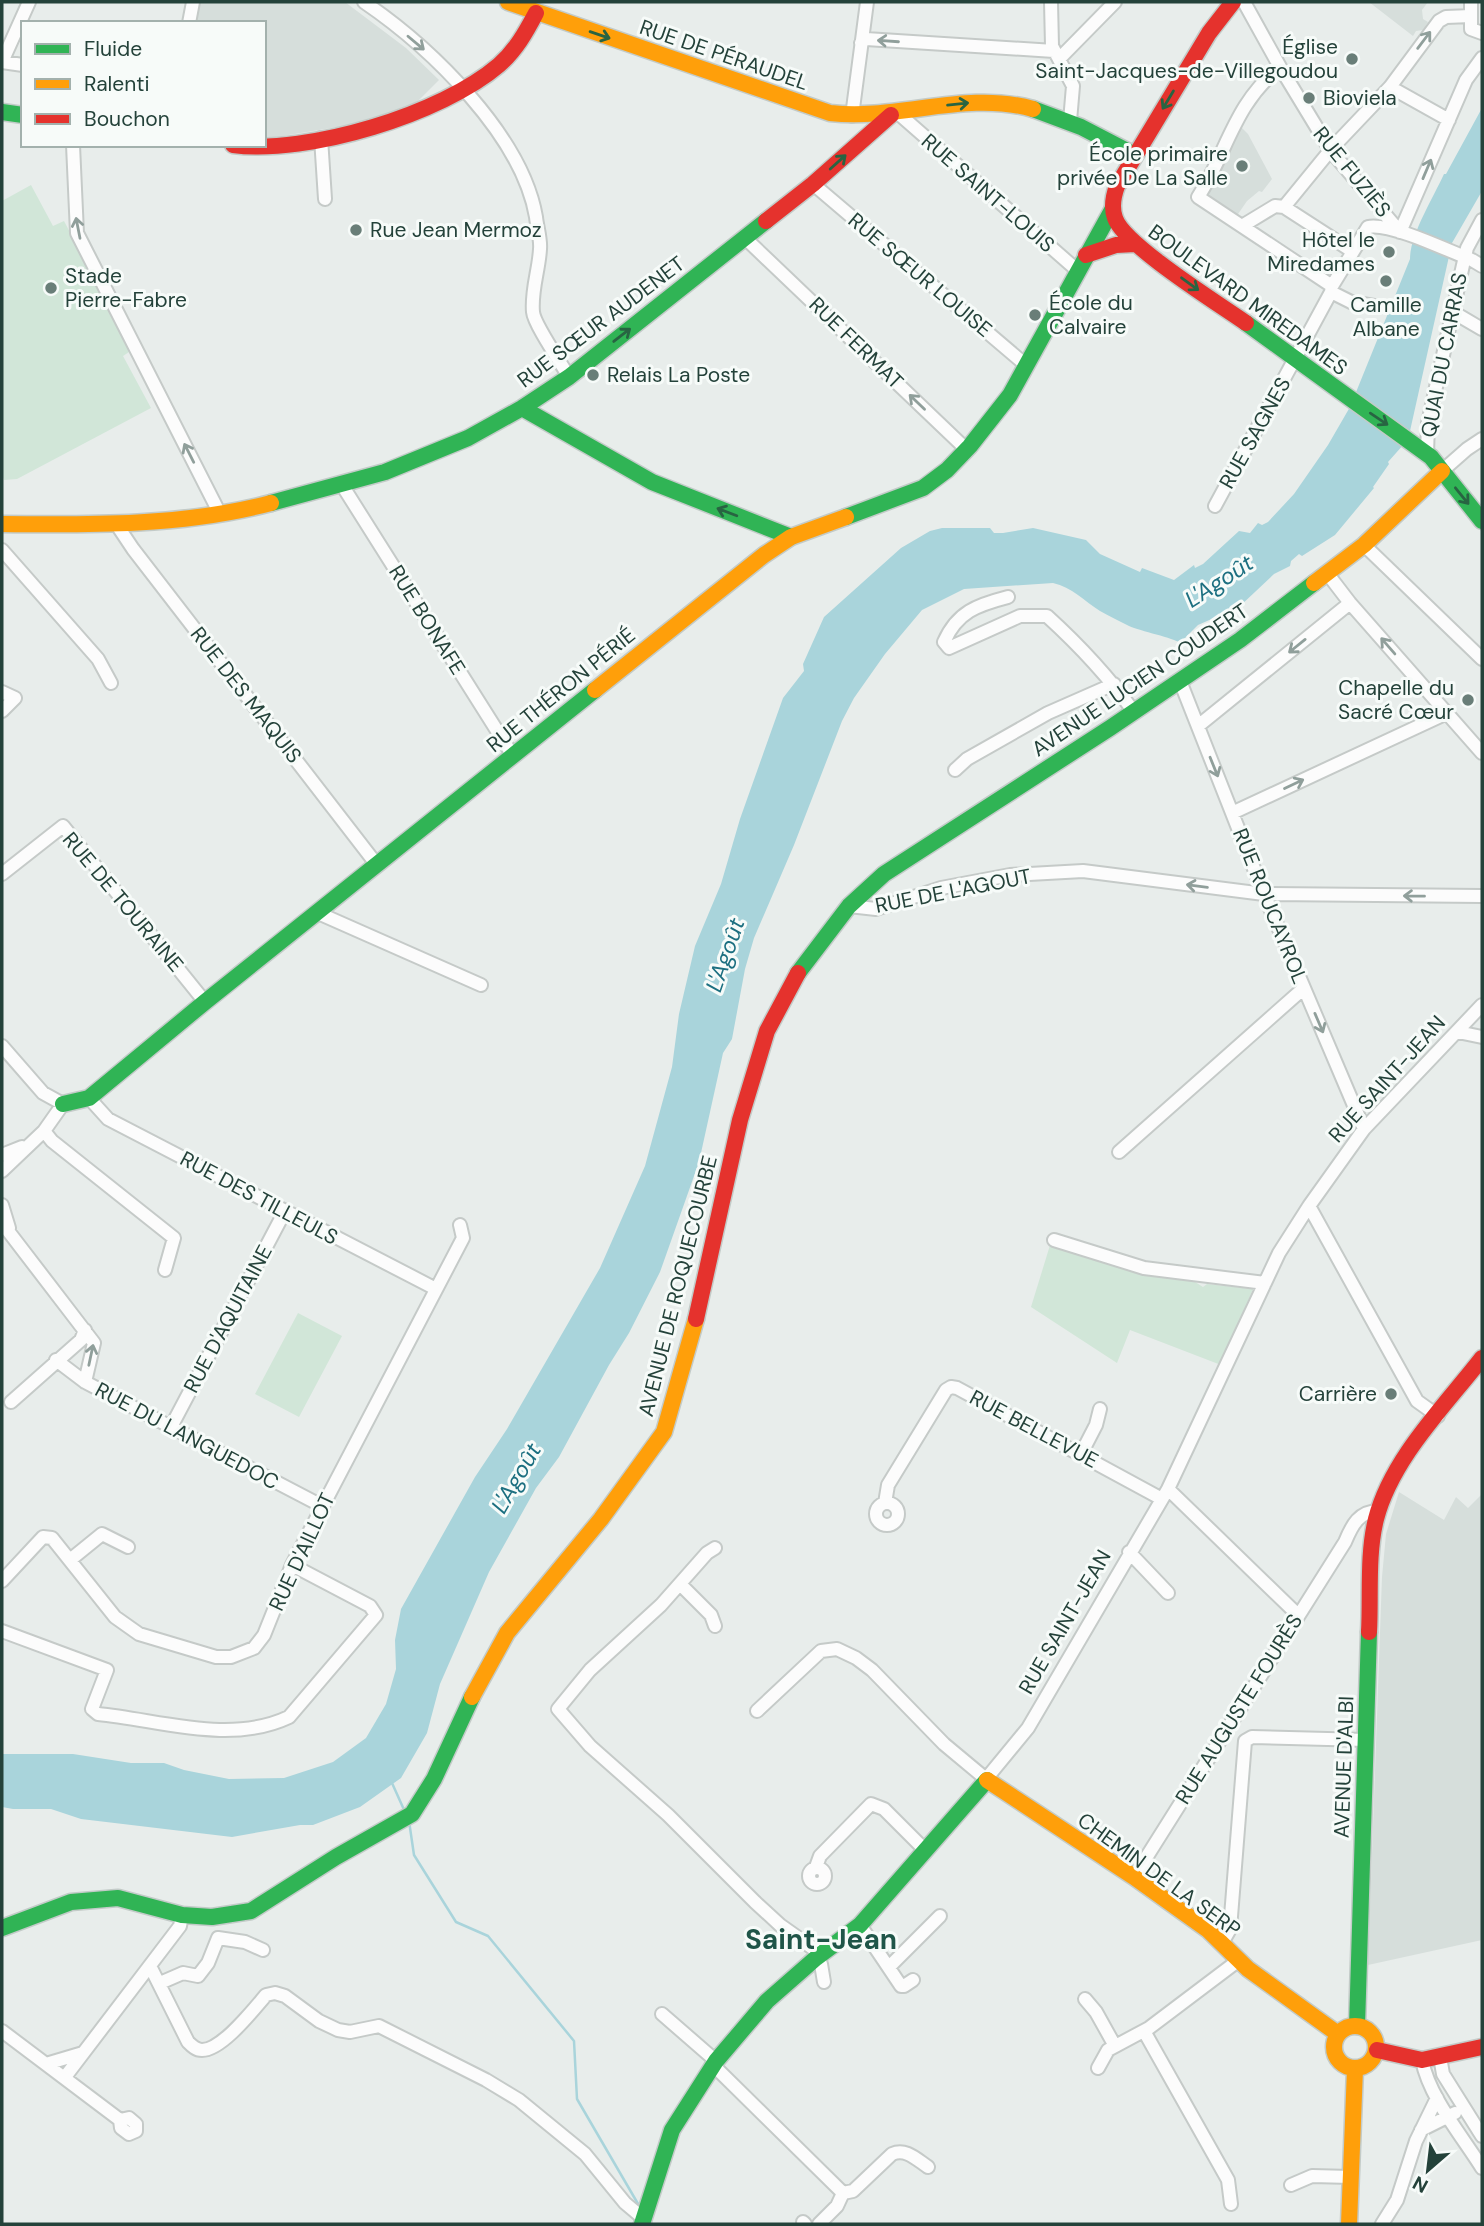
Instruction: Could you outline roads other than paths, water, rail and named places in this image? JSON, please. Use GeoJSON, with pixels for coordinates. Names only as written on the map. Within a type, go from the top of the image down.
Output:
{"type":"FeatureCollection","features":[{"type":"Feature","properties":{"kind":"main road","name":"RUE DE PÉRAUDEL"},"geometry":{"type":"LineString","coordinates":[[508,2],[819,109],[852,116],[895,115]]}},
{"type":"Feature","properties":{"kind":"main road","name":"RUE THÉRON PÉRIÉ"},"geometry":{"type":"LineString","coordinates":[[63,1104],[89,1098],[764,555],[791,537],[936,481],[1010,395],[1112,210],[1112,196],[1135,155],[1209,33],[1233,2]]}},
{"type":"Feature","properties":{"kind":"main road"},"geometry":{"type":"LineString","coordinates":[[266,147],[358,131],[431,106],[464,88],[503,60],[524,34],[536,13]]}},
{"type":"Feature","properties":{"kind":"main road"},"geometry":{"type":"LineString","coordinates":[[895,115],[943,106],[986,102],[1043,111],[1070,121],[1135,155]]}},
{"type":"Feature","properties":{"kind":"main road"},"geometry":{"type":"LineString","coordinates":[[2,112],[21,115]]}},
{"type":"Feature","properties":{"kind":"main road","name":"RUE SŒUR AUDENET"},"geometry":{"type":"LineString","coordinates":[[2,524],[117,525],[241,511],[385,472],[467,438],[522,408],[569,377],[813,184],[895,115]]}},
{"type":"Feature","properties":{"kind":"main road","name":"BOULEVARD MIREDAMES"},"geometry":{"type":"LineString","coordinates":[[1112,210],[1121,233],[1135,244],[1427,454],[1482,521]]}},
{"type":"Feature","properties":{"kind":"main road"},"geometry":{"type":"LineString","coordinates":[[1086,255],[1116,245],[1135,244]]}},
{"type":"Feature","properties":{"kind":"main road"},"geometry":{"type":"LineString","coordinates":[[538,397],[543,420]]}},
{"type":"Feature","properties":{"kind":"main road"},"geometry":{"type":"LineString","coordinates":[[522,408],[652,482],[791,537]]}},
{"type":"Feature","properties":{"kind":"main road","name":"AVENUE LUCIEN COUDERT"},"geometry":{"type":"LineString","coordinates":[[849,906],[884,874],[1240,640],[1364,545],[1442,471]]}},
{"type":"Feature","properties":{"kind":"main road","name":"AVENUE DE ROQUECOURBE"},"geometry":{"type":"LineString","coordinates":[[2,1928],[71,1902],[118,1898],[182,1914],[212,1917],[251,1911],[407,1816],[435,1779],[468,1704],[508,1633],[601,1519],[664,1432],[698,1311],[740,1120],[767,1031],[802,966],[849,906]]}},
{"type":"Feature","properties":{"kind":"main road","name":"AVENUE D'ALBI"},"geometry":{"type":"LineString","coordinates":[[1357,2026],[1366,1741],[1378,1511],[1397,1472],[1482,1358]]}},
{"type":"Feature","properties":{"kind":"main road","name":"RUE SAINT-JEAN"},"geometry":{"type":"LineString","coordinates":[[644,2218],[672,2130],[715,2063],[753,2016],[819,1956],[860,1925],[986,1779]]}},
{"type":"Feature","properties":{"kind":"main road","name":"CHEMIN DE LA SERP"},"geometry":{"type":"LineString","coordinates":[[986,1779],[1134,1877],[1223,1943],[1248,1969],[1338,2034]]}},
{"type":"Feature","properties":{"kind":"main road"},"geometry":{"type":"LineString","coordinates":[[1357,2026],[1370,2031],[1377,2050],[1367,2065],[1355,2069],[1342,2064],[1334,2047],[1338,2034],[1347,2027],[1357,2026]]}},
{"type":"Feature","properties":{"kind":"main road"},"geometry":{"type":"LineString","coordinates":[[1377,2050],[1422,2060],[1482,2048]]}},
{"type":"Feature","properties":{"kind":"main road"},"geometry":{"type":"LineString","coordinates":[[1349,2224],[1355,2069]]}},
{"type":"Feature","properties":{"kind":"street"},"geometry":{"type":"LineString","coordinates":[[21,65],[2,62],[29,2]]}},
{"type":"Feature","properties":{"kind":"street"},"geometry":{"type":"LineString","coordinates":[[189,21],[193,2]]}},
{"type":"Feature","properties":{"kind":"street"},"geometry":{"type":"LineString","coordinates":[[364,2],[419,46],[464,88],[516,160],[535,212],[541,248],[534,278],[533,315],[569,377]]}},
{"type":"Feature","properties":{"kind":"street"},"geometry":{"type":"LineString","coordinates":[[852,116],[867,2]]}},
{"type":"Feature","properties":{"kind":"street"},"geometry":{"type":"LineString","coordinates":[[1051,2],[1052,46],[1073,86],[1070,121]]}},
{"type":"Feature","properties":{"kind":"street"},"geometry":{"type":"LineString","coordinates":[[861,43],[866,40],[1057,55],[1115,2]]}},
{"type":"Feature","properties":{"kind":"street","name":"RUE FUZIÈS"},"geometry":{"type":"LineString","coordinates":[[1244,2],[1331,150],[1402,232]]}},
{"type":"Feature","properties":{"kind":"street"},"geometry":{"type":"LineString","coordinates":[[1284,207],[1331,150],[1390,87],[1439,21],[1446,18],[1475,26],[1471,2]]}},
{"type":"Feature","properties":{"kind":"street"},"geometry":{"type":"LineString","coordinates":[[1482,58],[1466,80],[1402,232],[1482,266]]}},
{"type":"Feature","properties":{"kind":"street"},"geometry":{"type":"LineString","coordinates":[[1280,67],[1237,117],[1198,197],[1351,302],[1374,306]]}},
{"type":"Feature","properties":{"kind":"street"},"geometry":{"type":"LineString","coordinates":[[1390,87],[1449,120]]}},
{"type":"Feature","properties":{"kind":"street","name":"RUE SAINT-LOUIS"},"geometry":{"type":"LineString","coordinates":[[895,115],[1078,271]]}},
{"type":"Feature","properties":{"kind":"street"},"geometry":{"type":"LineString","coordinates":[[321,138],[325,199]]}},
{"type":"Feature","properties":{"kind":"street"},"geometry":{"type":"LineString","coordinates":[[74,147],[77,233],[220,514]]}},
{"type":"Feature","properties":{"kind":"street","name":"RUE SŒUR LOUISE"},"geometry":{"type":"LineString","coordinates":[[813,184],[1027,366]]}},
{"type":"Feature","properties":{"kind":"street"},"geometry":{"type":"LineString","coordinates":[[1242,226],[1275,206],[1284,207],[1352,251]]}},
{"type":"Feature","properties":{"kind":"street","name":"QUAI DU CARRAS"},"geometry":{"type":"LineString","coordinates":[[1427,454],[1428,423],[1465,257],[1482,220]]}},
{"type":"Feature","properties":{"kind":"street","name":"RUE SAGNES"},"geometry":{"type":"LineString","coordinates":[[1215,506],[1296,360],[1352,251],[1371,226],[1402,232]]}},
{"type":"Feature","properties":{"kind":"street","name":"RUE FERMAT"},"geometry":{"type":"LineString","coordinates":[[745,238],[966,449]]}},
{"type":"Feature","properties":{"kind":"street"},"geometry":{"type":"LineString","coordinates":[[1453,309],[1482,330]]}},
{"type":"Feature","properties":{"kind":"street"},"geometry":{"type":"LineString","coordinates":[[1442,471],[1466,449],[1482,439]]}},
{"type":"Feature","properties":{"kind":"street","name":"RUE BONAFE"},"geometry":{"type":"LineString","coordinates":[[342,485],[513,756]]}},
{"type":"Feature","properties":{"kind":"street","name":"RUE DES MAQUIS"},"geometry":{"type":"LineString","coordinates":[[117,525],[377,865]]}},
{"type":"Feature","properties":{"kind":"street"},"geometry":{"type":"LineString","coordinates":[[1364,545],[1482,659]]}},
{"type":"Feature","properties":{"kind":"street"},"geometry":{"type":"LineString","coordinates":[[2,550],[98,659],[111,682]]}},
{"type":"Feature","properties":{"kind":"street"},"geometry":{"type":"LineString","coordinates":[[1327,573],[1350,603],[1482,753]]}},
{"type":"Feature","properties":{"kind":"street"},"geometry":{"type":"LineString","coordinates":[[1008,597],[977,605],[963,616],[950,629],[944,642],[948,649],[1020,616],[1047,616],[1088,655],[1134,712]]}},
{"type":"Feature","properties":{"kind":"street"},"geometry":{"type":"LineString","coordinates":[[1198,726],[1350,603]]}},
{"type":"Feature","properties":{"kind":"street","name":"RUE ROUCAYROL"},"geometry":{"type":"LineString","coordinates":[[1180,681],[1264,894],[1364,1129]]}},
{"type":"Feature","properties":{"kind":"street"},"geometry":{"type":"LineString","coordinates":[[955,770],[967,759],[1048,713],[1114,684]]}},
{"type":"Feature","properties":{"kind":"street"},"geometry":{"type":"LineString","coordinates":[[2,692],[15,698],[2,711]]}},
{"type":"Feature","properties":{"kind":"street"},"geometry":{"type":"LineString","coordinates":[[1232,813],[1447,713]]}},
{"type":"Feature","properties":{"kind":"street","name":"RUE DE TOURAINE"},"geometry":{"type":"LineString","coordinates":[[2,874],[63,826],[205,1002]]}},
{"type":"Feature","properties":{"kind":"street","name":"RUE DE L'AGOUT"},"geometry":{"type":"LineString","coordinates":[[849,906],[876,909],[941,888],[1010,875],[1083,871],[1264,894],[1482,896]]}},
{"type":"Feature","properties":{"kind":"street"},"geometry":{"type":"LineString","coordinates":[[318,913],[481,985]]}},
{"type":"Feature","properties":{"kind":"street"},"geometry":{"type":"LineString","coordinates":[[1119,1152],[1304,988]]}},
{"type":"Feature","properties":{"kind":"street","name":"RUE SAINT-JEAN"},"geometry":{"type":"LineString","coordinates":[[986,1779],[1028,1728],[1165,1494],[1279,1253],[1309,1206],[1364,1129],[1482,1005]]}},
{"type":"Feature","properties":{"kind":"street"},"geometry":{"type":"LineString","coordinates":[[1458,1032],[1482,1037]]}},
{"type":"Feature","properties":{"kind":"street"},"geometry":{"type":"LineString","coordinates":[[2,1046],[43,1093],[63,1104],[44,1131],[4,1164],[2,1181]]}},
{"type":"Feature","properties":{"kind":"street","name":"RUE DES TILLEULS"},"geometry":{"type":"LineString","coordinates":[[89,1098],[108,1119],[436,1289]]}},
{"type":"Feature","properties":{"kind":"street"},"geometry":{"type":"LineString","coordinates":[[44,1131],[52,1141],[174,1238],[165,1270]]}},
{"type":"Feature","properties":{"kind":"street"},"geometry":{"type":"LineString","coordinates":[[2,1205],[6,1227],[94,1343],[85,1382]]}},
{"type":"Feature","properties":{"kind":"street"},"geometry":{"type":"LineString","coordinates":[[1309,1206],[1417,1401],[1438,1416]]}},
{"type":"Feature","properties":{"kind":"street","name":"RUE D'AQUITAINE"},"geometry":{"type":"LineString","coordinates":[[171,1427],[285,1211]]}},
{"type":"Feature","properties":{"kind":"street","name":"RUE D'AILLOT"},"geometry":{"type":"LineString","coordinates":[[2,1581],[43,1538],[52,1538],[115,1617],[139,1634],[216,1657],[231,1657],[254,1648],[264,1635],[292,1565],[322,1506],[463,1238],[460,1225]]}},
{"type":"Feature","properties":{"kind":"street"},"geometry":{"type":"LineString","coordinates":[[1054,1240],[1144,1268],[1265,1283]]}},
{"type":"Feature","properties":{"kind":"street"},"geometry":{"type":"LineString","coordinates":[[415,1279],[422,1294],[422,1315]]}},
{"type":"Feature","properties":{"kind":"street"},"geometry":{"type":"LineString","coordinates":[[11,1402],[81,1339],[85,1330]]}},
{"type":"Feature","properties":{"kind":"street","name":"RUE DU LANGUEDOC"},"geometry":{"type":"LineString","coordinates":[[56,1360],[85,1382],[322,1506]]}},
{"type":"Feature","properties":{"kind":"street","name":"RUE BELLEVUE"},"geometry":{"type":"LineString","coordinates":[[885,1503],[888,1485],[946,1390],[957,1388],[1081,1454],[1165,1494],[1298,1615]]}},
{"type":"Feature","properties":{"kind":"street"},"geometry":{"type":"LineString","coordinates":[[1081,1454],[1096,1425],[1100,1409]]}},
{"type":"Feature","properties":{"kind":"street","name":"RUE AUGUSTE FOURÈS"},"geometry":{"type":"LineString","coordinates":[[1134,1877],[1352,1527],[1362,1515],[1369,1511],[1378,1511]]}},
{"type":"Feature","properties":{"kind":"street"},"geometry":{"type":"LineString","coordinates":[[1345,1542],[1362,1530],[1375,1532]]}},
{"type":"Feature","properties":{"kind":"street"},"geometry":{"type":"LineString","coordinates":[[69,1560],[103,1534],[128,1547]]}},
{"type":"Feature","properties":{"kind":"street"},"geometry":{"type":"LineString","coordinates":[[715,1548],[706,1553],[680,1584],[590,1670],[558,1709],[590,1746],[668,1815],[780,1925],[819,1956],[824,1982]]}},
{"type":"Feature","properties":{"kind":"street"},"geometry":{"type":"LineString","coordinates":[[1129,1552],[1168,1592]]}},
{"type":"Feature","properties":{"kind":"street"},"geometry":{"type":"LineString","coordinates":[[2,1630],[107,1670],[92,1709],[98,1714],[204,1730],[256,1729],[270,1726],[289,1717],[376,1615],[370,1606],[292,1565]]}},
{"type":"Feature","properties":{"kind":"street"},"geometry":{"type":"LineString","coordinates":[[680,1584],[711,1615],[715,1626]]}},
{"type":"Feature","properties":{"kind":"street"},"geometry":{"type":"LineString","coordinates":[[757,1711],[821,1651],[837,1649],[856,1658],[872,1671],[944,1744],[986,1779]]}},
{"type":"Feature","properties":{"kind":"street"},"geometry":{"type":"LineString","coordinates":[[1223,1943],[1230,1929],[1245,1741],[1252,1737],[1366,1741]]}},
{"type":"Feature","properties":{"kind":"street"},"geometry":{"type":"LineString","coordinates":[[816,1867],[820,1856],[871,1804],[884,1809],[925,1850]]}},
{"type":"Feature","properties":{"kind":"street"},"geometry":{"type":"LineString","coordinates":[[65,2077],[180,1926],[182,1914]]}},
{"type":"Feature","properties":{"kind":"street"},"geometry":{"type":"LineString","coordinates":[[889,1967],[940,1916]]}},
{"type":"Feature","properties":{"kind":"street"},"geometry":{"type":"LineString","coordinates":[[212,1917],[211,1927],[218,1938],[244,1942],[263,1950]]}},
{"type":"Feature","properties":{"kind":"street"},"geometry":{"type":"LineString","coordinates":[[860,1925],[901,1986],[913,1980]]}},
{"type":"Feature","properties":{"kind":"street"},"geometry":{"type":"LineString","coordinates":[[160,1983],[183,1973],[198,1976],[208,1963],[218,1938]]}},
{"type":"Feature","properties":{"kind":"street"},"geometry":{"type":"LineString","coordinates":[[1098,2068],[1108,2050],[1144,2031],[1239,1960]]}},
{"type":"Feature","properties":{"kind":"street"},"geometry":{"type":"LineString","coordinates":[[150,1966],[188,2042],[194,2048],[203,2050],[217,2045],[266,1996],[275,1993],[285,1996],[319,2021],[338,2030],[350,2032],[379,2026],[486,2080],[519,2100],[585,2154],[625,2203],[644,2218]]}},
{"type":"Feature","properties":{"kind":"street"},"geometry":{"type":"LineString","coordinates":[[1085,1999],[1096,2012],[1115,2046]]}},
{"type":"Feature","properties":{"kind":"street"},"geometry":{"type":"LineString","coordinates":[[662,2014],[715,2063],[843,2193]]}},
{"type":"Feature","properties":{"kind":"street"},"geometry":{"type":"LineString","coordinates":[[2,2031],[120,2120]]}},
{"type":"Feature","properties":{"kind":"street"},"geometry":{"type":"LineString","coordinates":[[1144,2031],[1228,2180],[1231,2204]]}},
{"type":"Feature","properties":{"kind":"street"},"geometry":{"type":"LineString","coordinates":[[46,2064],[83,2053]]}},
{"type":"Feature","properties":{"kind":"street"},"geometry":{"type":"LineString","coordinates":[[1440,2057],[1443,2074],[1482,2136]]}},
{"type":"Feature","properties":{"kind":"street"},"geometry":{"type":"LineString","coordinates":[[1422,2060],[1424,2074],[1437,2098],[1482,2168]]}},
{"type":"Feature","properties":{"kind":"street"},"geometry":{"type":"LineString","coordinates":[[1385,2223],[1401,2190],[1410,2155],[1437,2098]]}},
{"type":"Feature","properties":{"kind":"street"},"geometry":{"type":"LineString","coordinates":[[1421,2130],[1464,2108]]}},
{"type":"Feature","properties":{"kind":"street"},"geometry":{"type":"LineString","coordinates":[[843,2193],[853,2191],[891,2154],[897,2152],[909,2154],[928,2167]]}},
{"type":"Feature","properties":{"kind":"street"},"geometry":{"type":"LineString","coordinates":[[1291,2185],[1312,2176],[1351,2177]]}},
{"type":"Feature","properties":{"kind":"street"},"geometry":{"type":"LineString","coordinates":[[819,2224],[838,2206],[843,2193]]}},
{"type":"Feature","properties":{"kind":"water","name":"L'Agoût"},"geometry":{"type":"Polygon","coordinates":[[[1482,108],[1482,191],[1452,243],[1410,431],[1374,488],[1335,535],[1302,556],[1299,554],[1291,561],[1290,566],[1274,574],[1239,607],[1198,625],[1180,643],[1129,626],[1100,611],[1072,591],[1053,583],[964,589],[922,610],[885,654],[854,698],[842,721],[794,845],[754,938],[745,969],[732,1039],[723,1053],[699,1162],[660,1272],[559,1457],[536,1488],[489,1572],[440,1684],[427,1733],[401,1778],[360,1807],[313,1825],[232,1837],[81,1819],[51,1809],[2,1807],[2,1754],[73,1754],[131,1763],[164,1763],[229,1779],[284,1778],[333,1762],[366,1738],[386,1704],[396,1669],[395,1640],[401,1609],[475,1477],[507,1429],[600,1268],[645,1166],[672,1067],[679,1014],[695,946],[721,884],[740,819],[783,698],[804,671],[803,664],[824,617],[901,548],[930,531],[942,528],[990,528],[994,533],[1003,533],[1033,528],[1086,540],[1100,554],[1140,572],[1142,568],[1174,580],[1194,565],[1195,568],[1203,564],[1239,531],[1250,533],[1258,523],[1262,525],[1268,522],[1294,494],[1350,407],[1410,259],[1423,216],[1482,108]]]}},
{"type":"Feature","properties":{"kind":"waterway"},"geometry":{"type":"LineString","coordinates":[[392,1783],[405,1812]]}},
{"type":"Feature","properties":{"kind":"waterway"},"geometry":{"type":"LineString","coordinates":[[409,1821],[414,1855],[456,1922],[488,1936],[574,2041],[577,2099],[641,2209]]}},
{"type":"Feature","properties":{"kind":"place","name":"Église Saint-Jacques-de-Villegoudou"},"geometry":{"type":"Point","coordinates":[1352,59]}},
{"type":"Feature","properties":{"kind":"place","name":"Bioviela"},"geometry":{"type":"Point","coordinates":[1309,98]}},
{"type":"Feature","properties":{"kind":"place","name":"École primaire privée De La Salle"},"geometry":{"type":"Point","coordinates":[1242,166]}},
{"type":"Feature","properties":{"kind":"place","name":"Rue Jean Mermoz"},"geometry":{"type":"Point","coordinates":[356,230]}},
{"type":"Feature","properties":{"kind":"place","name":"Hôtel le Miredames"},"geometry":{"type":"Point","coordinates":[1389,252]}},
{"type":"Feature","properties":{"kind":"place","name":"Camille Albane"},"geometry":{"type":"Point","coordinates":[1386,281]}},
{"type":"Feature","properties":{"kind":"place","name":"Stade Pierre-Fabre"},"geometry":{"type":"Point","coordinates":[51,288]}},
{"type":"Feature","properties":{"kind":"place","name":"École du Calvaire"},"geometry":{"type":"Point","coordinates":[1035,315]}},
{"type":"Feature","properties":{"kind":"place","name":"Relais La Poste"},"geometry":{"type":"Point","coordinates":[593,375]}},
{"type":"Feature","properties":{"kind":"place","name":"Chapelle du Sacré Cœur"},"geometry":{"type":"Point","coordinates":[1468,700]}},
{"type":"Feature","properties":{"kind":"place","name":"Carrière"},"geometry":{"type":"Point","coordinates":[1391,1394]}},
{"type":"Feature","properties":{"kind":"district","name":"Saint-Jean"},"geometry":{"type":"Point","coordinates":[821,1939]}}]}
